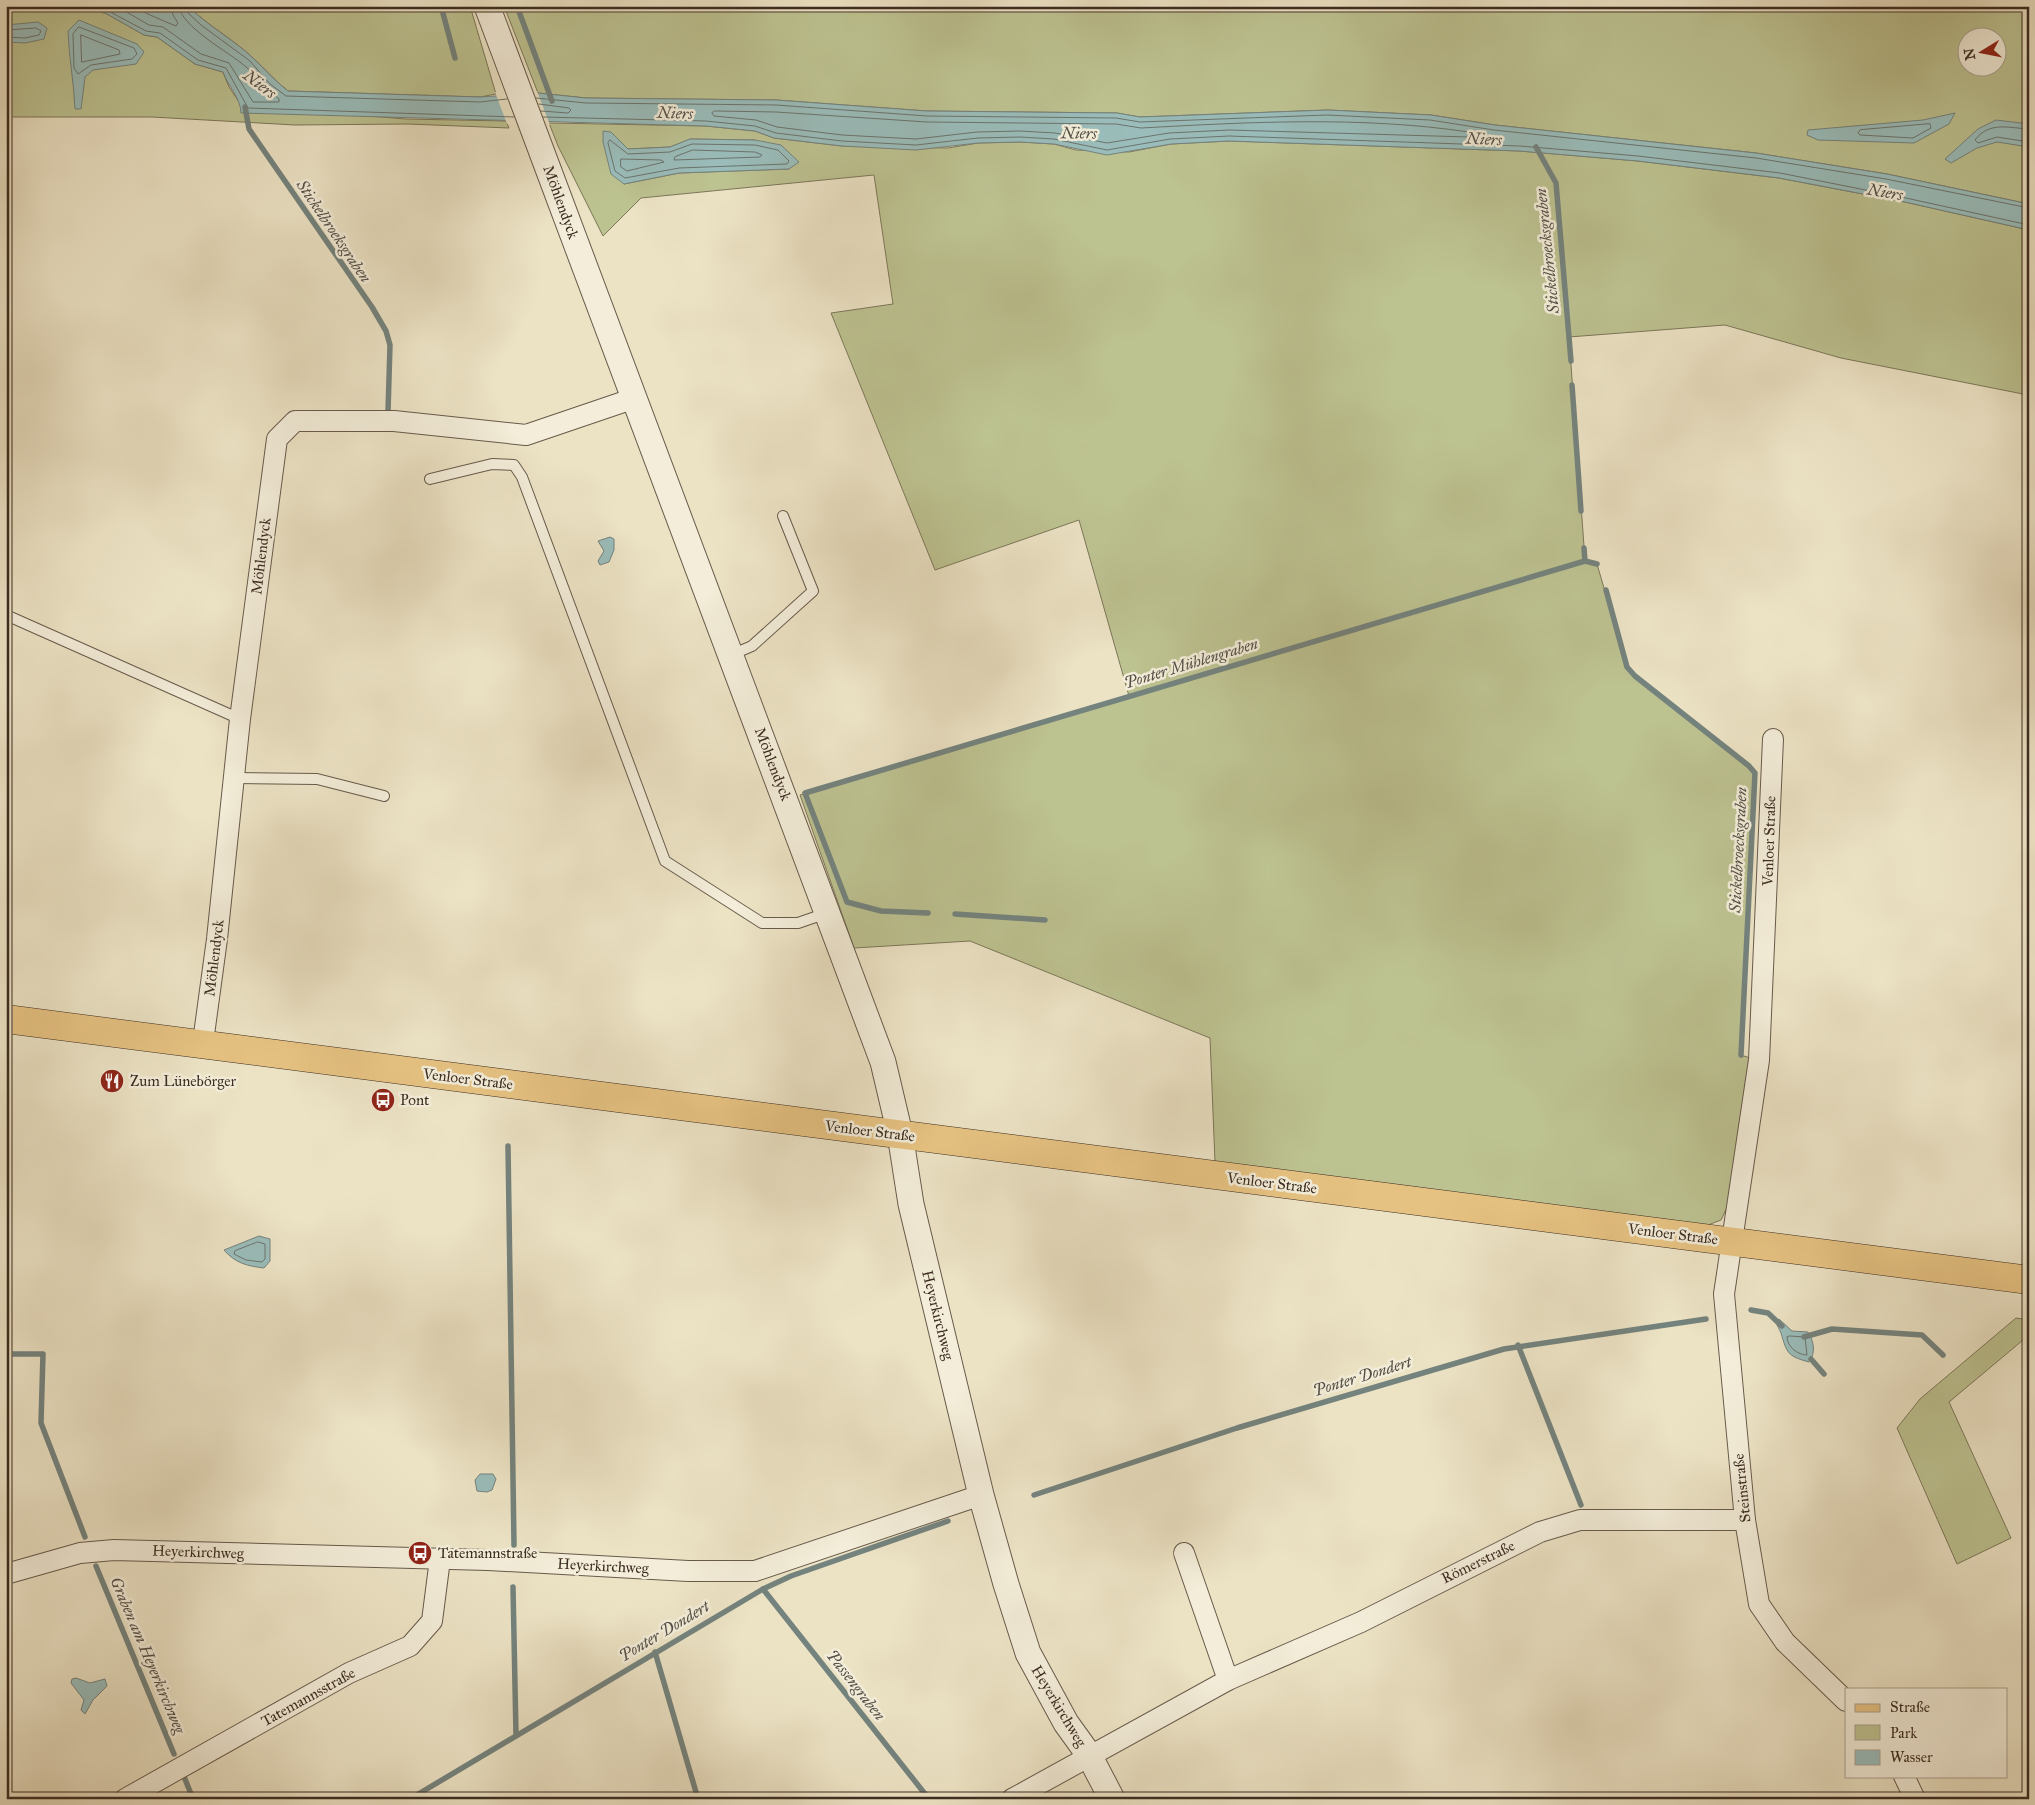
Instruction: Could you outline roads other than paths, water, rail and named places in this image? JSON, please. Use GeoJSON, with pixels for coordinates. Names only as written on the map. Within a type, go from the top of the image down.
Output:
{"type":"FeatureCollection","features":[{"type":"Feature","properties":{"kind":"main road","name":"Venloer Straße"},"geometry":{"type":"LineString","coordinates":[[6,1019],[203,1042],[413,1072],[2029,1280]]}},
{"type":"Feature","properties":{"kind":"street","name":"Möhlendyck"},"geometry":{"type":"LineString","coordinates":[[487,6],[732,654],[883,1062],[900,1134]]}},
{"type":"Feature","properties":{"kind":"street","name":"Möhlendyck"},"geometry":{"type":"LineString","coordinates":[[203,1042],[215,957],[240,719],[276,439],[295,421],[394,422],[526,435],[635,398]]}},
{"type":"Feature","properties":{"kind":"street","name":"Venloer Straße"},"geometry":{"type":"LineString","coordinates":[[1734,1242],[1759,1060],[1773,739]]}},
{"type":"Feature","properties":{"kind":"street","name":"Heyerkirchweg"},"geometry":{"type":"LineString","coordinates":[[900,1134],[911,1204],[981,1495],[1006,1584],[1028,1653],[1066,1723],[1088,1755],[1112,1799]]}},
{"type":"Feature","properties":{"kind":"street","name":"Steinstraße"},"geometry":{"type":"LineString","coordinates":[[1734,1242],[1728,1261],[1724,1294],[1745,1520],[1759,1604],[1785,1642],[1845,1700]]}},
{"type":"Feature","properties":{"kind":"street","name":"Heyerkirchweg"},"geometry":{"type":"LineString","coordinates":[[6,1574],[80,1553],[114,1550],[440,1559],[688,1571],[755,1571],[981,1495]]}},
{"type":"Feature","properties":{"kind":"street","name":"Römerstraße"},"geometry":{"type":"LineString","coordinates":[[1012,1799],[1088,1755],[1119,1741],[1228,1680],[1361,1622],[1540,1532],[1580,1520],[1745,1520]]}},
{"type":"Feature","properties":{"kind":"street"},"geometry":{"type":"LineString","coordinates":[[1184,1553],[1228,1680]]}},
{"type":"Feature","properties":{"kind":"street","name":"Tatemannsstraße"},"geometry":{"type":"LineString","coordinates":[[125,1799],[349,1674],[410,1646],[432,1621],[440,1559]]}},
{"type":"Feature","properties":{"kind":"street"},"geometry":{"type":"LineString","coordinates":[[1905,1778],[1915,1799]]}},
{"type":"Feature","properties":{"kind":"lane"},"geometry":{"type":"LineString","coordinates":[[430,479],[492,464],[514,466],[522,477],[665,861],[762,923],[798,923],[828,913]]}},
{"type":"Feature","properties":{"kind":"lane"},"geometry":{"type":"LineString","coordinates":[[732,654],[752,646],[813,590],[783,516]]}},
{"type":"Feature","properties":{"kind":"lane"},"geometry":{"type":"LineString","coordinates":[[6,615],[240,719]]}},
{"type":"Feature","properties":{"kind":"lane"},"geometry":{"type":"LineString","coordinates":[[234,778],[318,779],[384,796]]}},
{"type":"Feature","properties":{"kind":"water","name":"Niers"},"geometry":{"type":"Polygon","coordinates":[[[82,6],[188,6],[245,51],[288,91],[480,97],[538,93],[586,98],[776,100],[927,111],[1117,113],[1140,117],[1328,110],[1431,115],[1495,125],[1756,153],[1887,174],[2029,204],[2029,230],[1905,202],[1779,178],[1638,161],[1519,151],[1229,141],[1171,144],[1107,155],[1054,144],[1020,142],[978,143],[916,150],[842,146],[774,138],[755,131],[706,126],[241,113],[237,98],[223,72],[195,64],[157,37],[144,35],[107,14],[82,6]]]}},
{"type":"Feature","properties":{"kind":"water"},"geometry":{"type":"Polygon","coordinates":[[[79,20],[137,44],[144,52],[136,64],[93,70],[85,77],[81,109],[75,109],[68,31],[79,20]]]}},
{"type":"Feature","properties":{"kind":"water"},"geometry":{"type":"Polygon","coordinates":[[[38,22],[47,28],[44,39],[25,43],[6,42],[6,25],[38,22]]]}},
{"type":"Feature","properties":{"kind":"water"},"geometry":{"type":"Polygon","coordinates":[[[1955,113],[1949,124],[1914,143],[1818,140],[1807,135],[1808,130],[1923,120],[1955,113]]]}},
{"type":"Feature","properties":{"kind":"water"},"geometry":{"type":"Polygon","coordinates":[[[1996,120],[2029,124],[2029,147],[1997,142],[1977,148],[1951,163],[1945,159],[1978,129],[1996,120]]]}},
{"type":"Feature","properties":{"kind":"water"},"geometry":{"type":"Polygon","coordinates":[[[603,131],[611,132],[628,149],[670,147],[690,139],[755,140],[781,145],[799,162],[789,169],[679,173],[624,184],[611,174],[603,142],[603,131]]]}},
{"type":"Feature","properties":{"kind":"water"},"geometry":{"type":"Polygon","coordinates":[[[610,537],[614,539],[614,550],[609,562],[600,565],[598,561],[604,551],[598,541],[610,537]]]}},
{"type":"Feature","properties":{"kind":"water"},"geometry":{"type":"Polygon","coordinates":[[[259,1236],[270,1239],[270,1261],[264,1268],[242,1263],[232,1258],[224,1250],[259,1236]]]}},
{"type":"Feature","properties":{"kind":"water"},"geometry":{"type":"Polygon","coordinates":[[[1779,1319],[1792,1331],[1808,1332],[1812,1339],[1813,1347],[1813,1355],[1809,1362],[1796,1358],[1789,1353],[1776,1322],[1779,1319]]]}},
{"type":"Feature","properties":{"kind":"water"},"geometry":{"type":"Polygon","coordinates":[[[480,1474],[493,1474],[496,1479],[492,1490],[487,1492],[477,1491],[475,1480],[480,1474]]]}},
{"type":"Feature","properties":{"kind":"water"},"geometry":{"type":"Polygon","coordinates":[[[76,1678],[90,1683],[105,1679],[107,1686],[93,1700],[85,1714],[81,1710],[84,1700],[71,1683],[72,1679],[76,1678]]]}},
{"type":"Feature","properties":{"kind":"waterway"},"geometry":{"type":"LineString","coordinates":[[441,6],[455,58]]}},
{"type":"Feature","properties":{"kind":"waterway"},"geometry":{"type":"LineString","coordinates":[[517,6],[552,101]]}},
{"type":"Feature","properties":{"kind":"waterway","name":"Stickelbroeksgraben"},"geometry":{"type":"LineString","coordinates":[[245,107],[249,129],[372,307],[386,331],[390,345],[388,412]]}},
{"type":"Feature","properties":{"kind":"waterway","name":"Stickelbroecksgraben"},"geometry":{"type":"LineString","coordinates":[[1536,147],[1556,183],[1571,361]]}},
{"type":"Feature","properties":{"kind":"waterway","name":"Stickelbroecksgraben"},"geometry":{"type":"LineString","coordinates":[[1572,385],[1581,511]]}},
{"type":"Feature","properties":{"kind":"waterway","name":"Ponter Mühlengraben"},"geometry":{"type":"LineString","coordinates":[[1584,548],[1585,561],[1597,564]]}},
{"type":"Feature","properties":{"kind":"waterway","name":"Ponter Mühlengraben"},"geometry":{"type":"LineString","coordinates":[[928,913],[881,911],[847,902],[805,793],[1585,561]]}},
{"type":"Feature","properties":{"kind":"waterway","name":"Stickelbroecksgraben"},"geometry":{"type":"LineString","coordinates":[[1606,590],[1627,667],[1635,676],[1749,766],[1755,773],[1741,1055]]}},
{"type":"Feature","properties":{"kind":"waterway"},"geometry":{"type":"LineString","coordinates":[[955,914],[1045,920]]}},
{"type":"Feature","properties":{"kind":"waterway"},"geometry":{"type":"LineString","coordinates":[[508,1146],[514,1545]]}},
{"type":"Feature","properties":{"kind":"waterway","name":"Ponter Dondert"},"geometry":{"type":"LineString","coordinates":[[1751,1310],[1768,1313],[1782,1326]]}},
{"type":"Feature","properties":{"kind":"waterway","name":"Ponter Dondert"},"geometry":{"type":"LineString","coordinates":[[1034,1495],[1237,1428],[1504,1349],[1706,1319]]}},
{"type":"Feature","properties":{"kind":"waterway","name":"Ponter Dondert"},"geometry":{"type":"LineString","coordinates":[[1804,1337],[1832,1329],[1922,1335],[1943,1355]]}},
{"type":"Feature","properties":{"kind":"waterway"},"geometry":{"type":"LineString","coordinates":[[1518,1345],[1581,1505]]}},
{"type":"Feature","properties":{"kind":"waterway","name":"Graben am Heyerkirchweg"},"geometry":{"type":"LineString","coordinates":[[6,1354],[43,1354],[41,1423],[85,1537]]}},
{"type":"Feature","properties":{"kind":"waterway"},"geometry":{"type":"LineString","coordinates":[[1811,1359],[1824,1374]]}},
{"type":"Feature","properties":{"kind":"waterway","name":"Ponter Dondert"},"geometry":{"type":"LineString","coordinates":[[410,1799],[763,1589],[791,1576],[948,1521]]}},
{"type":"Feature","properties":{"kind":"waterway","name":"Graben am Heyerkirchweg"},"geometry":{"type":"LineString","coordinates":[[96,1566],[174,1754]]}},
{"type":"Feature","properties":{"kind":"waterway"},"geometry":{"type":"LineString","coordinates":[[513,1587],[516,1735]]}},
{"type":"Feature","properties":{"kind":"waterway","name":"Passengraben"},"geometry":{"type":"LineString","coordinates":[[763,1589],[929,1799]]}},
{"type":"Feature","properties":{"kind":"waterway"},"geometry":{"type":"LineString","coordinates":[[655,1652],[698,1799]]}},
{"type":"Feature","properties":{"kind":"waterway","name":"Graben am Heyerkirchweg"},"geometry":{"type":"LineString","coordinates":[[183,1774],[193,1799]]}},
{"type":"Feature","properties":{"kind":"place","name":"Zum Lünebörger"},"geometry":{"type":"Point","coordinates":[112,1081]}},
{"type":"Feature","properties":{"kind":"place","name":"Pont"},"geometry":{"type":"Point","coordinates":[383,1100]}},
{"type":"Feature","properties":{"kind":"place","name":"Tatemannstraße"},"geometry":{"type":"Point","coordinates":[420,1553]}}]}
